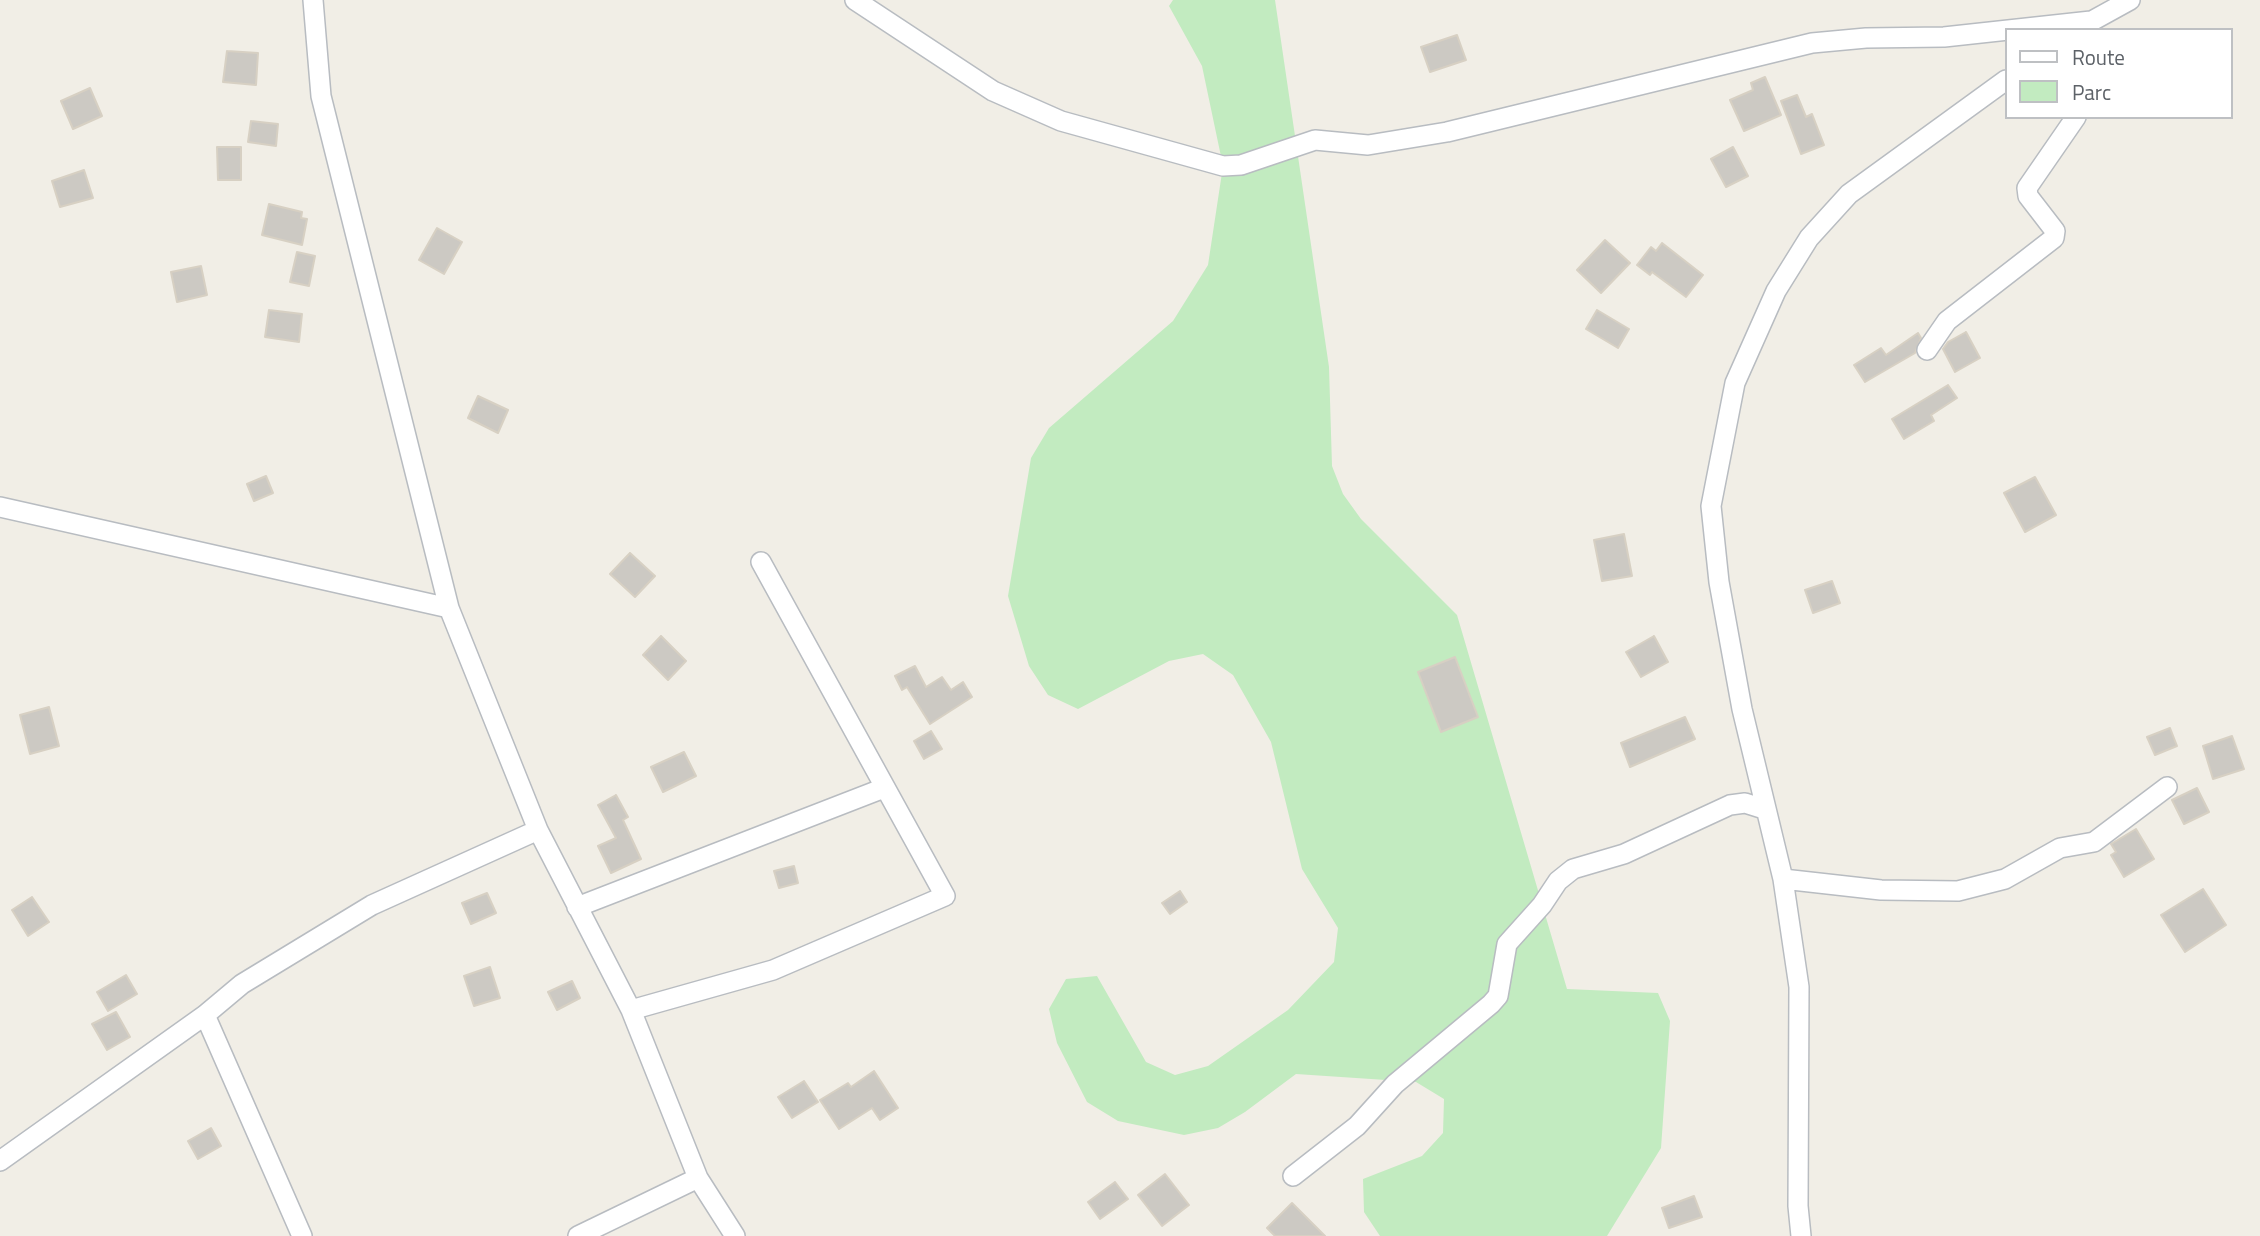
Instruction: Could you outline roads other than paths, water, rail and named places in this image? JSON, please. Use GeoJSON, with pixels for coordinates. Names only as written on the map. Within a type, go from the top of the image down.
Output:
{"type":"FeatureCollection","features":[{"type":"Feature","properties":{"kind":"street"},"geometry":{"type":"LineString","coordinates":[[313,0],[321,96],[449,608],[538,830],[631,1010],[698,1178],[735,1236]]}},
{"type":"Feature","properties":{"kind":"street"},"geometry":{"type":"LineString","coordinates":[[855,0],[993,91],[1061,121],[1223,166],[1241,165],[1315,140],[1368,145],[1447,132],[1812,43],[2004,32]]}},
{"type":"Feature","properties":{"kind":"street"},"geometry":{"type":"LineString","coordinates":[[2049,28],[2084,25],[2128,2]]}},
{"type":"Feature","properties":{"kind":"street"},"geometry":{"type":"LineString","coordinates":[[2113,28],[2128,2]]}},
{"type":"Feature","properties":{"kind":"street"},"geometry":{"type":"LineString","coordinates":[[1801,1236],[1798,1193],[1799,987],[1783,879],[1764,809],[1718,582],[1711,506],[1735,383],[1776,292],[1809,238],[1849,194],[2004,81]]}},
{"type":"Feature","properties":{"kind":"street"},"geometry":{"type":"LineString","coordinates":[[1927,350],[1947,321],[2054,238],[2055,232],[2028,196],[2027,188],[2076,119]]}},
{"type":"Feature","properties":{"kind":"street"},"geometry":{"type":"LineString","coordinates":[[0,507],[449,608]]}},
{"type":"Feature","properties":{"kind":"street"},"geometry":{"type":"LineString","coordinates":[[631,1010],[773,970],[945,896],[761,562]]}},
{"type":"Feature","properties":{"kind":"street"},"geometry":{"type":"LineString","coordinates":[[1783,879],[1881,890],[1958,891],[2005,879],[2060,848],[2095,842],[2167,787]]}},
{"type":"Feature","properties":{"kind":"street"},"geometry":{"type":"LineString","coordinates":[[577,907],[884,788]]}},
{"type":"Feature","properties":{"kind":"street"},"geometry":{"type":"LineString","coordinates":[[1293,1176],[1357,1126],[1395,1084],[1491,1004],[1497,996],[1507,944],[1542,905],[1558,881],[1573,869],[1624,854],[1730,805],[1745,803],[1764,809]]}},
{"type":"Feature","properties":{"kind":"street"},"geometry":{"type":"LineString","coordinates":[[0,1161],[205,1015],[242,984],[372,905],[538,830]]}},
{"type":"Feature","properties":{"kind":"street"},"geometry":{"type":"LineString","coordinates":[[205,1015],[302,1236]]}},
{"type":"Feature","properties":{"kind":"street"},"geometry":{"type":"LineString","coordinates":[[578,1236],[698,1178]]}}]}
